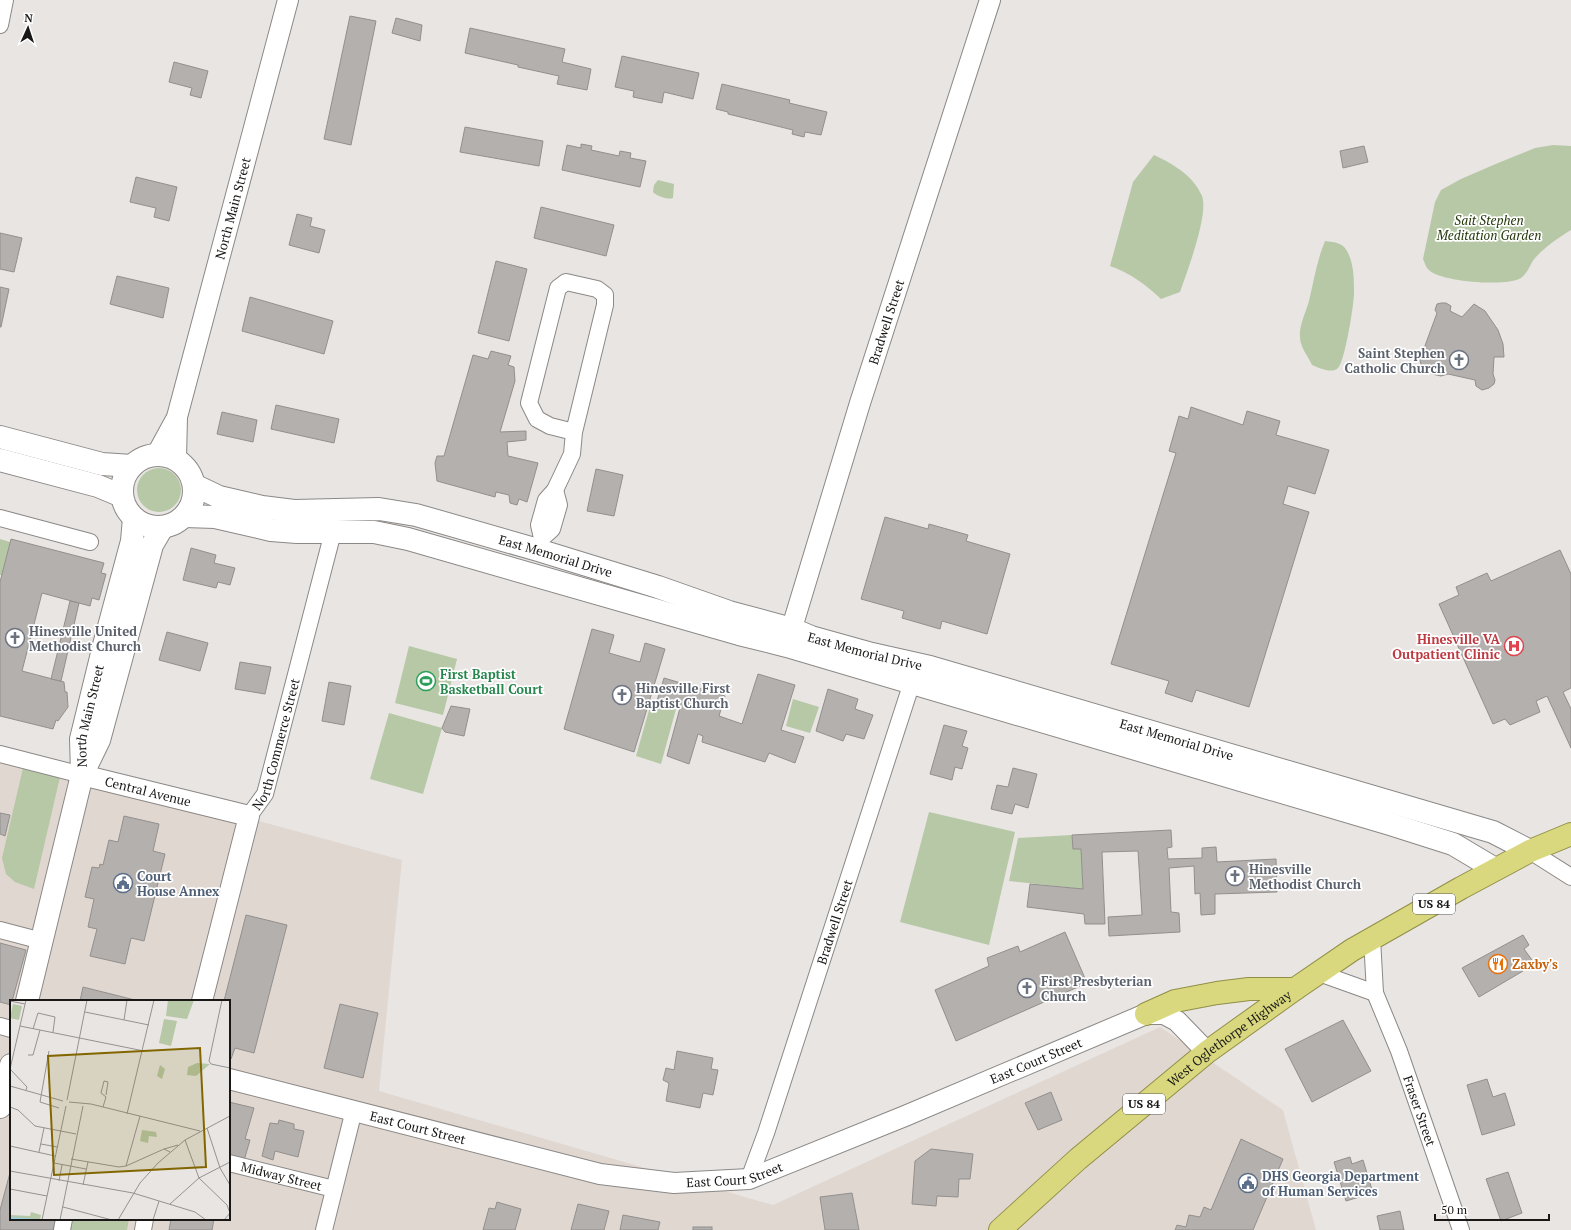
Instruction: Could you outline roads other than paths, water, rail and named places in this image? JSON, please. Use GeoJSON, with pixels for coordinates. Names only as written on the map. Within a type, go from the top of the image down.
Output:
{"type":"FeatureCollection","features":[{"type":"Feature","properties":{"kind":"highway","name":"US 84"},"geometry":{"type":"LineString","coordinates":[[1296,989],[1319,972],[1372,938],[1495,869],[1530,851],[1571,834]]}},
{"type":"Feature","properties":{"kind":"highway"},"geometry":{"type":"LineString","coordinates":[[1146,1014],[1175,1001],[1218,993],[1249,988],[1296,989]]}},
{"type":"Feature","properties":{"kind":"highway","name":"West Oglethorpe Highway"},"geometry":{"type":"LineString","coordinates":[[1000,1230],[1078,1159],[1207,1052],[1296,989]]}},
{"type":"Feature","properties":{"kind":"main road"},"geometry":{"type":"LineString","coordinates":[[0,437],[102,464],[132,466]]}},
{"type":"Feature","properties":{"kind":"main road"},"geometry":{"type":"LineString","coordinates":[[146,456],[166,457],[189,471],[194,486],[194,498],[191,508],[185,516],[176,523],[162,528],[148,526],[134,518],[128,511],[122,496],[122,485],[125,476],[132,466],[146,456]]}},
{"type":"Feature","properties":{"kind":"main road"},"geometry":{"type":"LineString","coordinates":[[0,460],[98,486],[122,496]]}},
{"type":"Feature","properties":{"kind":"main road","name":"East Memorial Drive"},"geometry":{"type":"LineString","coordinates":[[194,486],[219,497],[262,507],[294,511],[380,509],[416,514],[540,544],[729,612],[789,637],[914,674],[1453,844],[1495,869]]}},
{"type":"Feature","properties":{"kind":"main road","name":"East Memorial Drive"},"geometry":{"type":"LineString","coordinates":[[185,516],[215,517],[271,530],[297,532],[374,532],[408,539],[739,634],[789,637]]}},
{"type":"Feature","properties":{"kind":"main road","name":"North Main Street"},"geometry":{"type":"LineString","coordinates":[[82,775],[81,739],[132,541],[134,518]]}},
{"type":"Feature","properties":{"kind":"main road","name":"North Main Street"},"geometry":{"type":"LineString","coordinates":[[27,1000],[82,775],[99,740],[152,545],[162,528]]}},
{"type":"Feature","properties":{"kind":"main road","name":"East Memorial Drive"},"geometry":{"type":"LineString","coordinates":[[914,674],[1493,832],[1530,851]]}},
{"type":"Feature","properties":{"kind":"main road"},"geometry":{"type":"LineString","coordinates":[[4,1106],[10,1071]]}},
{"type":"Feature","properties":{"kind":"street"},"geometry":{"type":"LineString","coordinates":[[0,25],[5,0]]}},
{"type":"Feature","properties":{"kind":"street","name":"North Main Street"},"geometry":{"type":"LineString","coordinates":[[166,457],[288,0]]}},
{"type":"Feature","properties":{"kind":"street","name":"Bradwell Street"},"geometry":{"type":"LineString","coordinates":[[789,637],[860,403],[990,0]]}},
{"type":"Feature","properties":{"kind":"street"},"geometry":{"type":"LineString","coordinates":[[540,544],[552,529],[560,505],[556,490],[572,454],[574,432],[605,305],[605,295],[597,289],[566,282],[558,288],[529,403],[538,419],[550,426],[574,432]]}},
{"type":"Feature","properties":{"kind":"street"},"geometry":{"type":"LineString","coordinates":[[0,518],[90,542]]}},
{"type":"Feature","properties":{"kind":"street","name":"North Commerce Street"},"geometry":{"type":"LineString","coordinates":[[202,1000],[249,816],[265,794],[333,532]]}},
{"type":"Feature","properties":{"kind":"street","name":"Bradwell Street"},"geometry":{"type":"LineString","coordinates":[[749,1179],[768,1125],[914,674]]}},
{"type":"Feature","properties":{"kind":"street","name":"Central Avenue"},"geometry":{"type":"LineString","coordinates":[[0,754],[249,816]]}},
{"type":"Feature","properties":{"kind":"street"},"geometry":{"type":"LineString","coordinates":[[1530,851],[1571,877]]}},
{"type":"Feature","properties":{"kind":"street"},"geometry":{"type":"LineString","coordinates":[[0,930],[42,941]]}},
{"type":"Feature","properties":{"kind":"street","name":"Fraser Street"},"geometry":{"type":"LineString","coordinates":[[1372,938],[1375,993],[1399,1051],[1461,1230]]}},
{"type":"Feature","properties":{"kind":"street"},"geometry":{"type":"LineString","coordinates":[[1319,972],[1375,993]]}},
{"type":"Feature","properties":{"kind":"street","name":"East Court Street"},"geometry":{"type":"LineString","coordinates":[[230,1079],[600,1174],[674,1183],[749,1179],[926,1107],[1146,1014],[1164,1014],[1177,1021],[1207,1052]]}},
{"type":"Feature","properties":{"kind":"street"},"geometry":{"type":"LineString","coordinates":[[0,1026],[10,1029]]}},
{"type":"Feature","properties":{"kind":"street"},"geometry":{"type":"LineString","coordinates":[[324,1230],[354,1110]]}},
{"type":"Feature","properties":{"kind":"street","name":"Midway Street"},"geometry":{"type":"LineString","coordinates":[[230,1163],[334,1189]]}},
{"type":"Feature","properties":{"kind":"street"},"geometry":{"type":"LineString","coordinates":[[62,1230],[64,1220]]}},
{"type":"Feature","properties":{"kind":"street"},"geometry":{"type":"LineString","coordinates":[[143,1230],[145,1220]]}},
{"type":"Feature","properties":{"kind":"place","name":"Saint Stephen Catholic Church"},"geometry":{"type":"Point","coordinates":[1459,360]}},
{"type":"Feature","properties":{"kind":"place","name":"Hinesville United Methodist Church"},"geometry":{"type":"Point","coordinates":[15,638]}},
{"type":"Feature","properties":{"kind":"place","name":"Hinesville VA Outpatient Clinic"},"geometry":{"type":"Point","coordinates":[1514,646]}},
{"type":"Feature","properties":{"kind":"place","name":"First Baptist Basketball Court"},"geometry":{"type":"Point","coordinates":[426,681]}},
{"type":"Feature","properties":{"kind":"place","name":"Hinesville First Baptist Church"},"geometry":{"type":"Point","coordinates":[622,695]}},
{"type":"Feature","properties":{"kind":"place","name":"Hinesville Methodist Church"},"geometry":{"type":"Point","coordinates":[1235,876]}},
{"type":"Feature","properties":{"kind":"place","name":"Court House Annex"},"geometry":{"type":"Point","coordinates":[123,883]}},
{"type":"Feature","properties":{"kind":"place","name":"Zaxby's"},"geometry":{"type":"Point","coordinates":[1498,964]}},
{"type":"Feature","properties":{"kind":"place","name":"First Presbyterian Church"},"geometry":{"type":"Point","coordinates":[1027,988]}},
{"type":"Feature","properties":{"kind":"place","name":"DHS Georgia Department of Human Services"},"geometry":{"type":"Point","coordinates":[1248,1183]}},
{"type":"Feature","properties":{"kind":"park label","name":"Sait Stephen Meditation Garden"},"geometry":{"type":"Point","coordinates":[1489,228]}}]}
